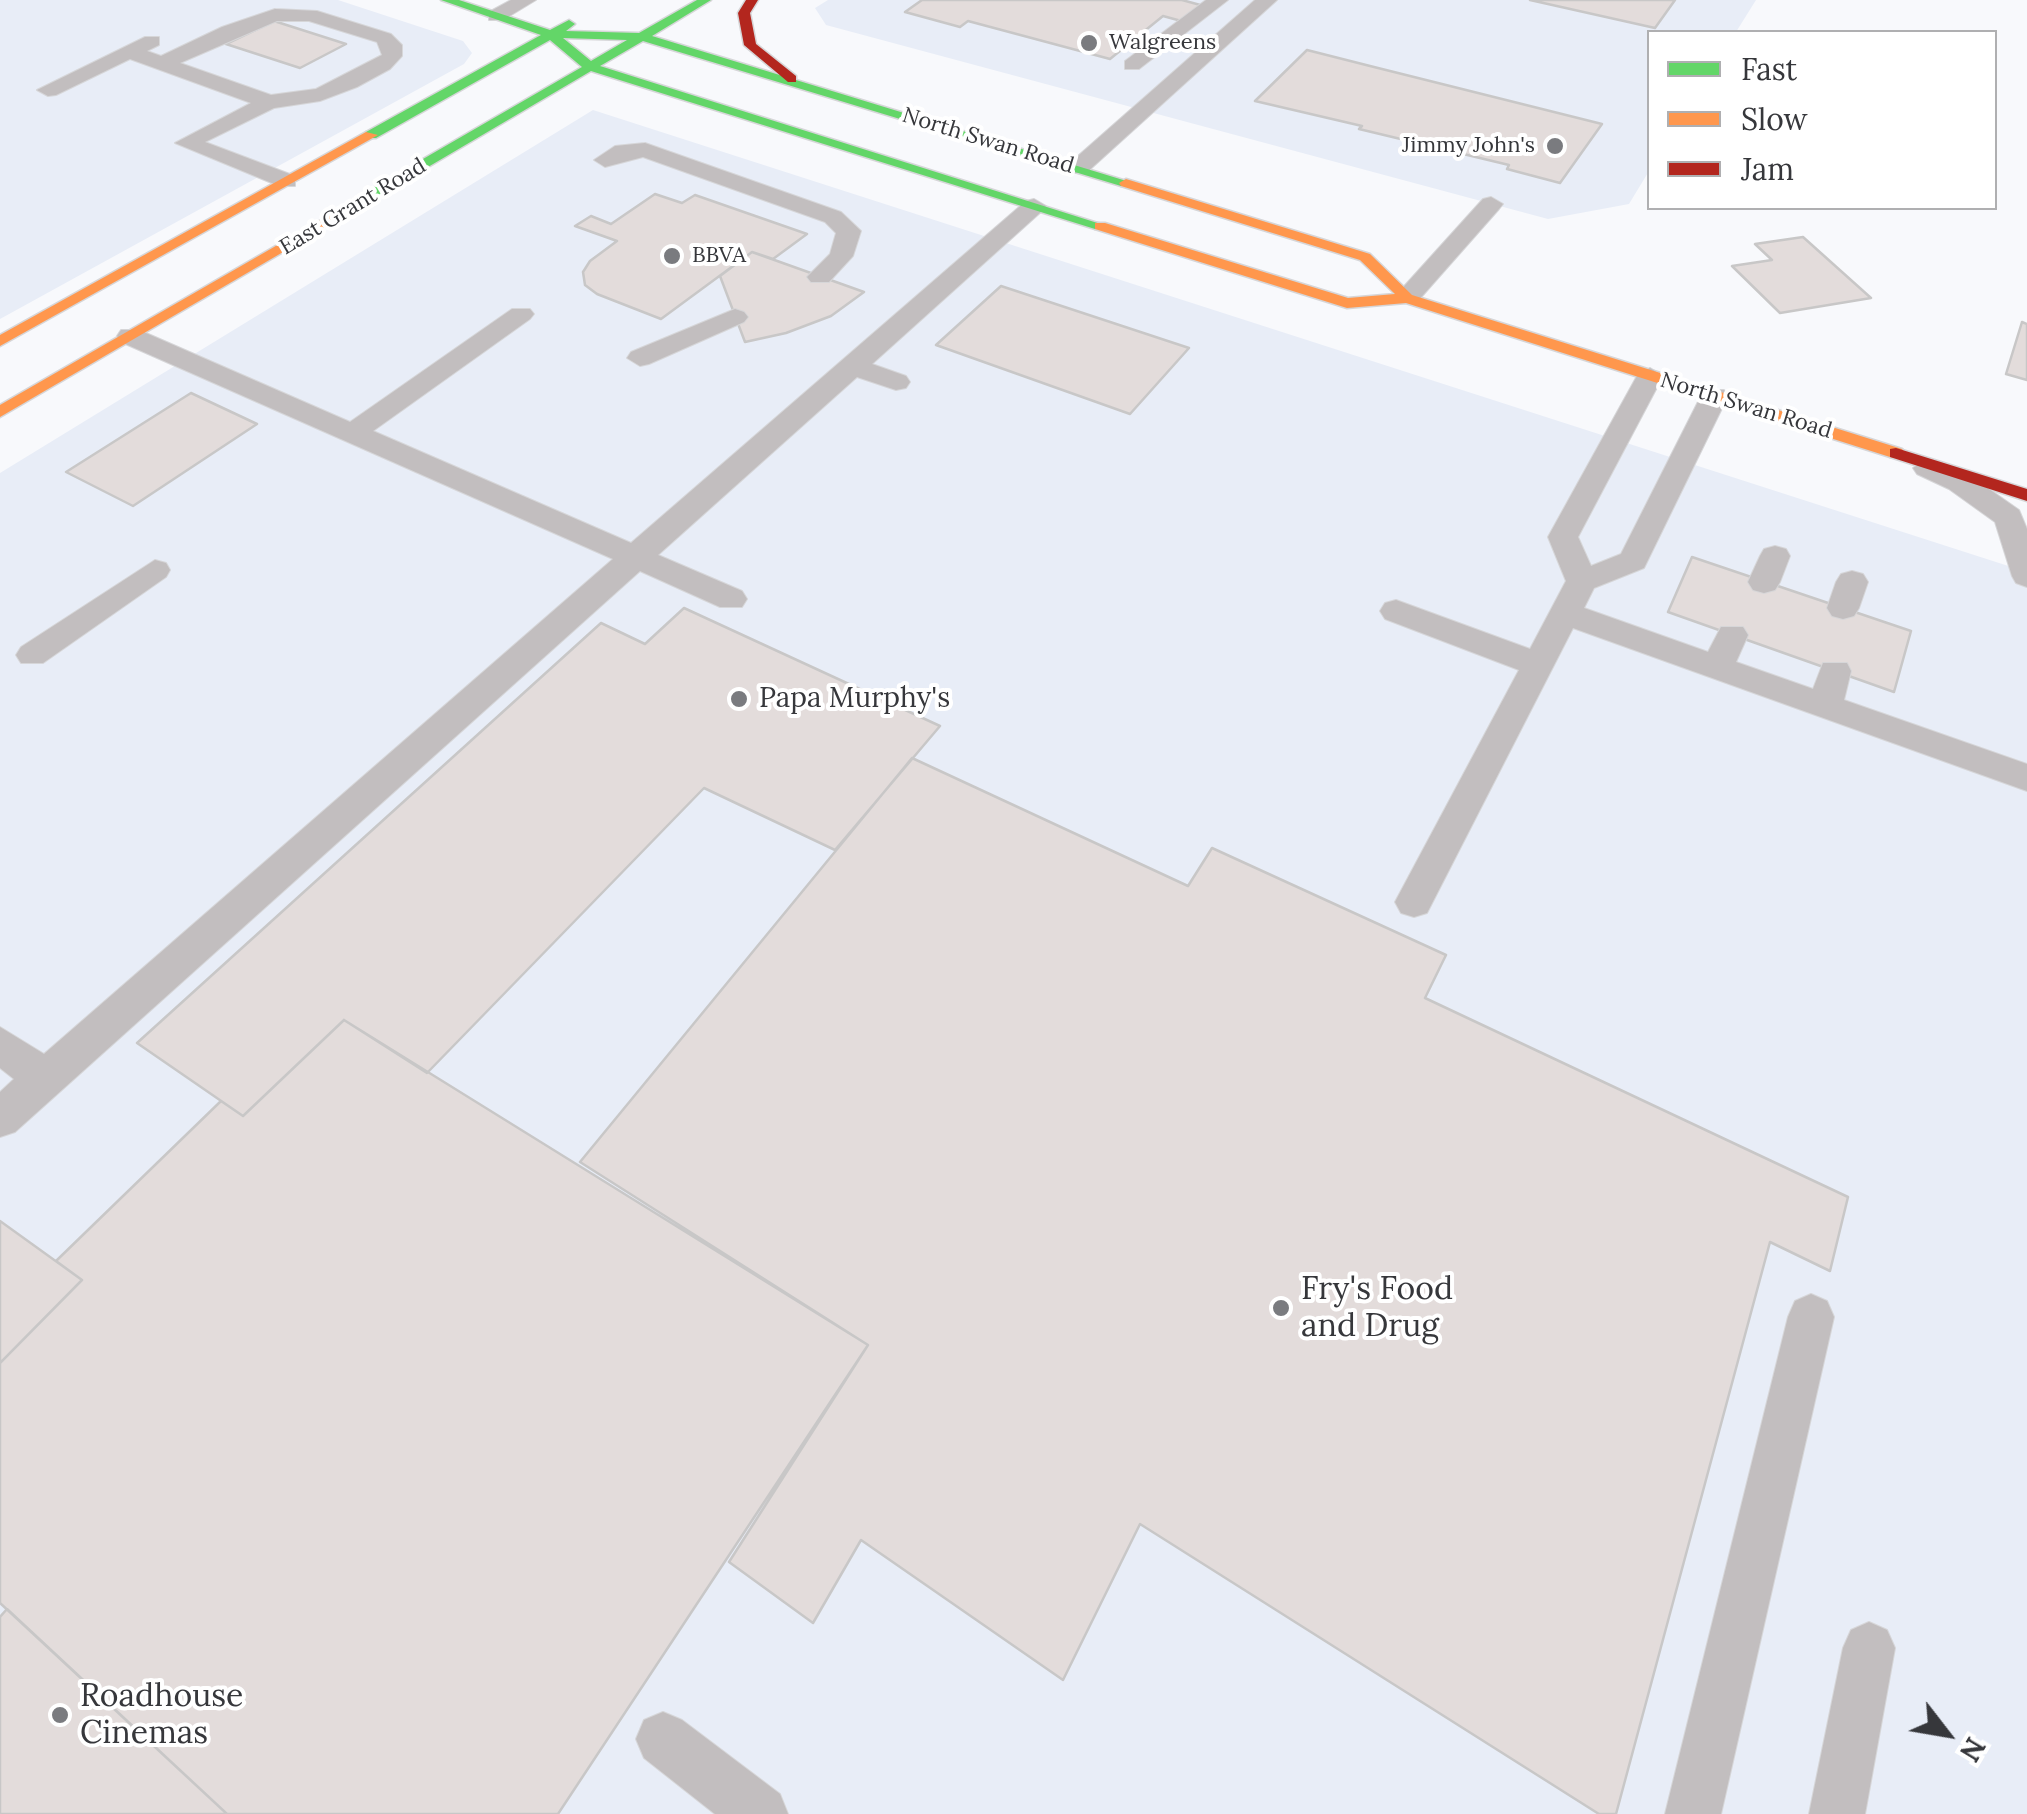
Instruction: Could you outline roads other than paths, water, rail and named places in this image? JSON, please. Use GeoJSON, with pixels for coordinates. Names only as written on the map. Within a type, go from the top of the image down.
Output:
{"type":"FeatureCollection","features":[{"type":"Feature","properties":{"kind":"main road","name":"North Swan Road"},"geometry":{"type":"LineString","coordinates":[[447,0],[551,34],[642,37],[1078,168],[1365,258],[1407,298]]}},
{"type":"Feature","properties":{"kind":"main road","name":"East Grant Road"},"geometry":{"type":"LineString","coordinates":[[0,412],[705,0]]}},
{"type":"Feature","properties":{"kind":"main road"},"geometry":{"type":"LineString","coordinates":[[752,0],[744,13],[750,45],[798,84]]}},
{"type":"Feature","properties":{"kind":"main road","name":"East Grant Road"},"geometry":{"type":"LineString","coordinates":[[0,342],[596,9]]}},
{"type":"Feature","properties":{"kind":"main road","name":"North Swan Road"},"geometry":{"type":"LineString","coordinates":[[551,34],[590,67],[1034,206],[1348,303],[1407,298],[2027,495]]}},
{"type":"Feature","properties":{"kind":"lane"},"geometry":{"type":"LineString","coordinates":[[496,16],[526,0]]}},
{"type":"Feature","properties":{"kind":"lane"},"geometry":{"type":"LineString","coordinates":[[1168,17],[1128,72],[1218,0]]}},
{"type":"Feature","properties":{"kind":"lane"},"geometry":{"type":"LineString","coordinates":[[1078,168],[1268,0]]}},
{"type":"Feature","properties":{"kind":"lane"},"geometry":{"type":"LineString","coordinates":[[162,64],[228,31],[275,14],[310,15],[384,38],[392,45],[392,56],[350,83],[320,95],[269,102],[186,143],[287,182]]}},
{"type":"Feature","properties":{"kind":"lane"},"geometry":{"type":"LineString","coordinates":[[48,90],[175,30]]}},
{"type":"Feature","properties":{"kind":"lane"},"geometry":{"type":"LineString","coordinates":[[130,52],[269,102]]}},
{"type":"Feature","properties":{"kind":"lane"},"geometry":{"type":"LineString","coordinates":[[604,160],[623,151],[645,150],[833,217],[849,231],[841,256],[820,276]]}},
{"type":"Feature","properties":{"kind":"lane"},"geometry":{"type":"LineString","coordinates":[[1407,298],[1491,204]]}},
{"type":"Feature","properties":{"kind":"lane"},"geometry":{"type":"LineString","coordinates":[[0,1118],[1034,206]]}},
{"type":"Feature","properties":{"kind":"lane"},"geometry":{"type":"LineString","coordinates":[[352,433],[521,314]]}},
{"type":"Feature","properties":{"kind":"lane"},"geometry":{"type":"LineString","coordinates":[[640,358],[735,317]]}},
{"type":"Feature","properties":{"kind":"lane"},"geometry":{"type":"LineString","coordinates":[[130,336],[730,599]]}},
{"type":"Feature","properties":{"kind":"lane"},"geometry":{"type":"LineString","coordinates":[[853,366],[896,382]]}},
{"type":"Feature","properties":{"kind":"lane"},"geometry":{"type":"LineString","coordinates":[[1582,581],[1563,537],[1650,376]]}},
{"type":"Feature","properties":{"kind":"lane"},"geometry":{"type":"LineString","coordinates":[[1414,902],[1582,581],[1632,561],[1714,396]]}},
{"type":"Feature","properties":{"kind":"lane"},"geometry":{"type":"LineString","coordinates":[[1878,448],[1959,482],[2008,517],[2027,576]]}},
{"type":"Feature","properties":{"kind":"lane"},"geometry":{"type":"LineString","coordinates":[[32,655],[155,570]]}},
{"type":"Feature","properties":{"kind":"lane"},"geometry":{"type":"LineString","coordinates":[[1396,611],[1538,665]]}},
{"type":"Feature","properties":{"kind":"lane"},"geometry":{"type":"LineString","coordinates":[[1564,613],[2027,778]]}},
{"type":"Feature","properties":{"kind":"lane"},"geometry":{"type":"LineString","coordinates":[[1718,668],[1732,634]]}},
{"type":"Feature","properties":{"kind":"lane"},"geometry":{"type":"LineString","coordinates":[[1824,706],[1835,671]]}},
{"type":"Feature","properties":{"kind":"lane"},"geometry":{"type":"LineString","coordinates":[[0,1045],[46,1078]]}},
{"type":"Feature","properties":{"kind":"lane"},"geometry":{"type":"LineString","coordinates":[[1693,1814],[1812,1317]]}},
{"type":"Feature","properties":{"kind":"lane"},"geometry":{"type":"LineString","coordinates":[[1837,1814],[1870,1648]]}},
{"type":"Feature","properties":{"kind":"lane"},"geometry":{"type":"LineString","coordinates":[[663,1739],[760,1814]]}},
{"type":"Feature","properties":{"kind":"place","name":"Walgreens"},"geometry":{"type":"Point","coordinates":[1089,43]}},
{"type":"Feature","properties":{"kind":"place","name":"Jimmy John's"},"geometry":{"type":"Point","coordinates":[1555,146]}},
{"type":"Feature","properties":{"kind":"place","name":"BBVA"},"geometry":{"type":"Point","coordinates":[672,256]}},
{"type":"Feature","properties":{"kind":"place","name":"Papa Murphy's"},"geometry":{"type":"Point","coordinates":[739,699]}},
{"type":"Feature","properties":{"kind":"place","name":"Fry's Food and Drug"},"geometry":{"type":"Point","coordinates":[1281,1308]}},
{"type":"Feature","properties":{"kind":"place","name":"Roadhouse Cinemas"},"geometry":{"type":"Point","coordinates":[60,1715]}}]}
